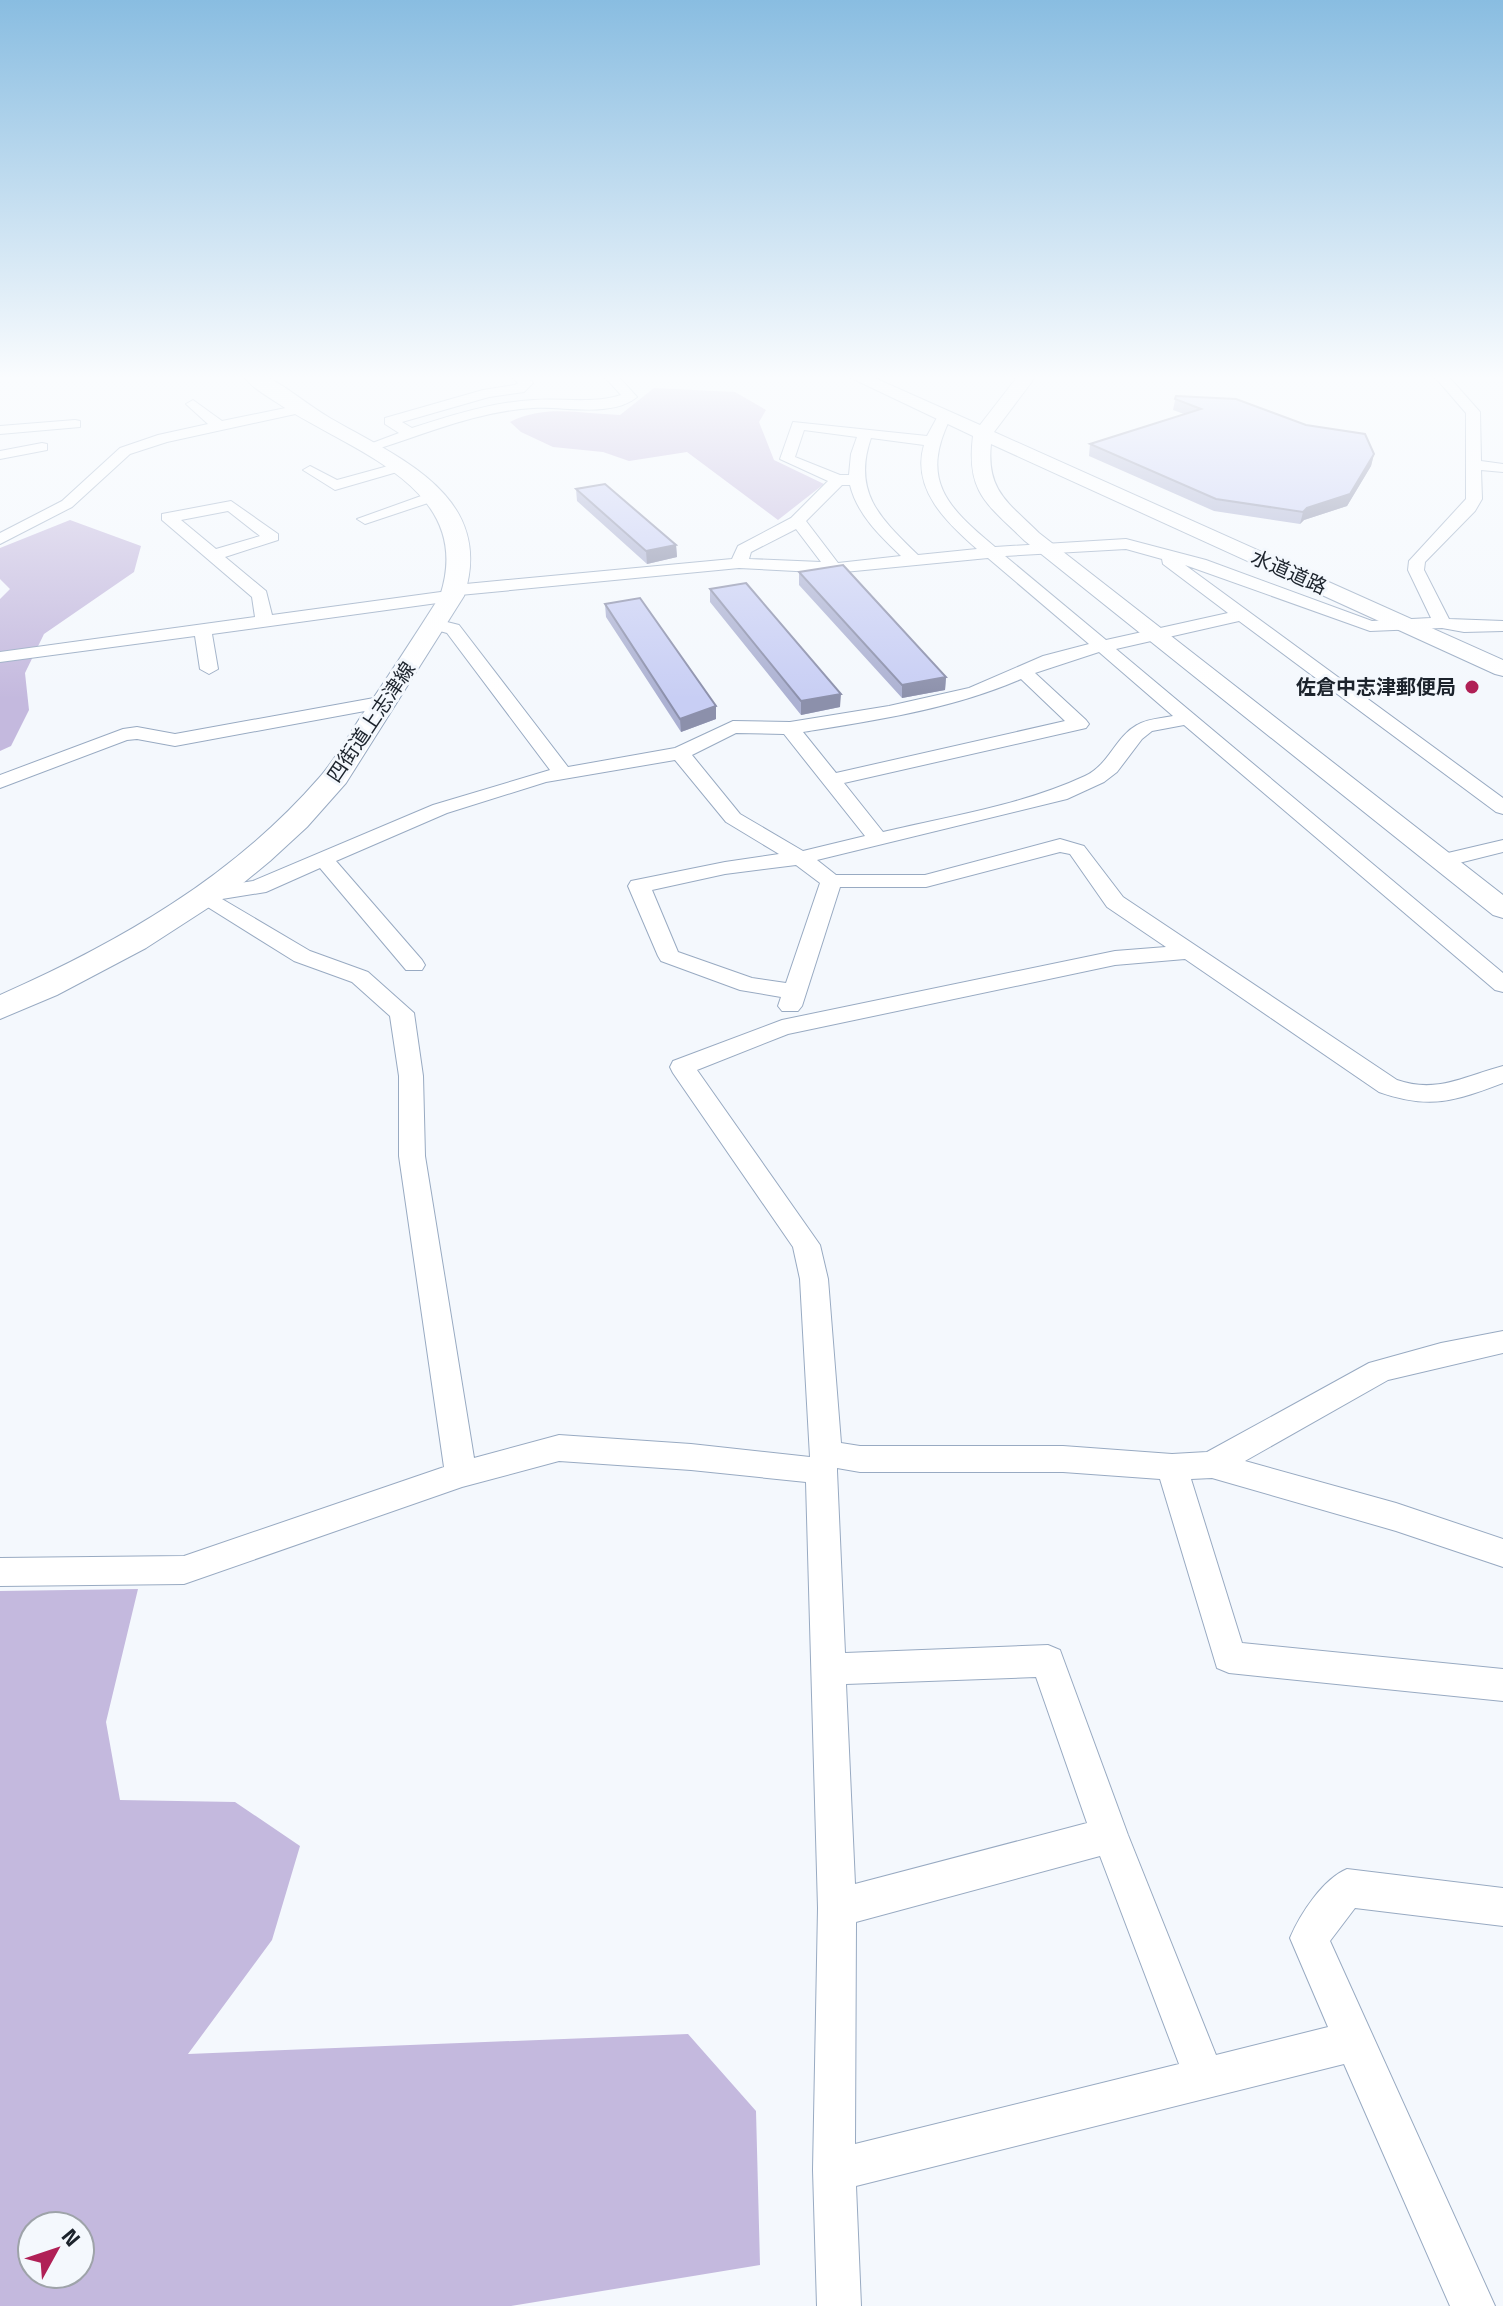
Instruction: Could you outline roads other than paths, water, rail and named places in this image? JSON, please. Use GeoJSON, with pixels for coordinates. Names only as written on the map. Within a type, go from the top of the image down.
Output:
{"type":"FeatureCollection","features":[{"type":"Feature","properties":{"kind":"main road","name":"四街道上志津線"},"geometry":{"type":"LineString","coordinates":[[0,1008],[96,961],[201,896],[281,834],[331,783],[454,593],[458,575],[457,536],[443,505],[420,484]]}},
{"type":"Feature","properties":{"kind":"street"},"geometry":{"type":"LineString","coordinates":[[0,539],[67,504],[89,484]]}},
{"type":"Feature","properties":{"kind":"street"},"geometry":{"type":"LineString","coordinates":[[739,563],[744,549],[774,537],[799,522],[835,484]]}},
{"type":"Feature","properties":{"kind":"street"},"geometry":{"type":"LineString","coordinates":[[857,484],[858,493],[878,525],[914,560]]}},
{"type":"Feature","properties":{"kind":"street"},"geometry":{"type":"LineString","coordinates":[[932,484],[937,500],[989,553],[1503,985]]}},
{"type":"Feature","properties":{"kind":"street"},"geometry":{"type":"LineString","coordinates":[[984,484],[1012,518],[1046,547],[1503,909]]}},
{"type":"Feature","properties":{"kind":"street","name":"水道道路"},"geometry":{"type":"LineString","coordinates":[[1093,484],[1503,669]]}},
{"type":"Feature","properties":{"kind":"street"},"geometry":{"type":"LineString","coordinates":[[1442,623],[1416,570],[1417,561],[1473,504],[1474,484]]}},
{"type":"Feature","properties":{"kind":"street"},"geometry":{"type":"LineString","coordinates":[[365,519],[435,496]]}},
{"type":"Feature","properties":{"kind":"street"},"geometry":{"type":"LineString","coordinates":[[215,555],[272,537],[231,506],[168,517],[260,595],[265,622]]}},
{"type":"Feature","properties":{"kind":"street"},"geometry":{"type":"LineString","coordinates":[[799,522],[834,568]]}},
{"type":"Feature","properties":{"kind":"street"},"geometry":{"type":"LineString","coordinates":[[0,657],[454,593],[739,563],[834,568],[1100,543],[1154,549],[1370,626],[1442,623],[1464,627],[1503,626]]}},
{"type":"Feature","properties":{"kind":"street"},"geometry":{"type":"LineString","coordinates":[[1154,549],[1503,808]]}},
{"type":"Feature","properties":{"kind":"street"},"geometry":{"type":"LineString","coordinates":[[201,896],[258,887],[440,809],[490,791],[563,773],[680,753],[733,727],[790,728],[889,712],[975,692],[1023,671],[1099,647],[1241,615]]}},
{"type":"Feature","properties":{"kind":"street"},"geometry":{"type":"LineString","coordinates":[[435,624],[453,629],[563,773]]}},
{"type":"Feature","properties":{"kind":"street"},"geometry":{"type":"LineString","coordinates":[[203,630],[209,669]]}},
{"type":"Feature","properties":{"kind":"street"},"geometry":{"type":"LineString","coordinates":[[829,781],[1079,724],[1023,671]]}},
{"type":"Feature","properties":{"kind":"street"},"geometry":{"type":"LineString","coordinates":[[0,782],[123,735],[137,733],[175,740],[385,702]]}},
{"type":"Feature","properties":{"kind":"street"},"geometry":{"type":"LineString","coordinates":[[794,991],[748,985],[669,956],[639,886],[725,868],[800,858],[1070,792],[1110,768],[1135,735],[1146,727],[1184,719]]}},
{"type":"Feature","properties":{"kind":"street"},"geometry":{"type":"LineString","coordinates":[[790,728],[877,838]]}},
{"type":"Feature","properties":{"kind":"street"},"geometry":{"type":"LineString","coordinates":[[680,753],[733,818],[800,858],[831,881],[926,881],[1060,845],[1077,850],[1115,902],[1388,1086],[1415,1097],[1443,1095],[1503,1074]]}},
{"type":"Feature","properties":{"kind":"street"},"geometry":{"type":"LineString","coordinates":[[1443,861],[1503,846]]}},
{"type":"Feature","properties":{"kind":"street"},"geometry":{"type":"LineString","coordinates":[[323,859],[414,965]]}},
{"type":"Feature","properties":{"kind":"street"},"geometry":{"type":"LineString","coordinates":[[782,1028],[831,881]]}},
{"type":"Feature","properties":{"kind":"street"},"geometry":{"type":"LineString","coordinates":[[201,896],[302,956],[360,977],[402,1013],[411,1076],[412,1156],[461,1474]]}},
{"type":"Feature","properties":{"kind":"street"},"geometry":{"type":"LineString","coordinates":[[839,2306],[834,2170],[837,1908],[826,1669],[824,1462],[814,1279],[806,1245],[682,1067],[782,1028],[1115,958],[1191,952]]}},
{"type":"Feature","properties":{"kind":"street"},"geometry":{"type":"LineString","coordinates":[[1212,1465],[1379,1371],[1441,1354],[1503,1342]]}},
{"type":"Feature","properties":{"kind":"street"},"geometry":{"type":"LineString","coordinates":[[0,1572],[184,1570],[461,1474],[559,1448],[824,1462],[860,1459],[1063,1459],[1172,1467],[1212,1465],[1396,1517],[1503,1553]]}},
{"type":"Feature","properties":{"kind":"street"},"geometry":{"type":"LineString","coordinates":[[1172,1467],[1229,1657],[1503,1685]]}},
{"type":"Feature","properties":{"kind":"street"},"geometry":{"type":"LineString","coordinates":[[826,1669],[1048,1661],[1110,1835],[1205,2079]]}},
{"type":"Feature","properties":{"kind":"street"},"geometry":{"type":"LineString","coordinates":[[837,1908],[1110,1835]]}},
{"type":"Feature","properties":{"kind":"street"},"geometry":{"type":"LineString","coordinates":[[1473,2306],[1309,1938],[1347,1888],[1503,1907]]}},
{"type":"Feature","properties":{"kind":"street"},"geometry":{"type":"LineString","coordinates":[[834,2170],[1354,2041]]}},
{"type":"Feature","properties":{"kind":"place","name":"佐倉中志津郵便局"},"geometry":{"type":"Point","coordinates":[1472,687]}}]}
